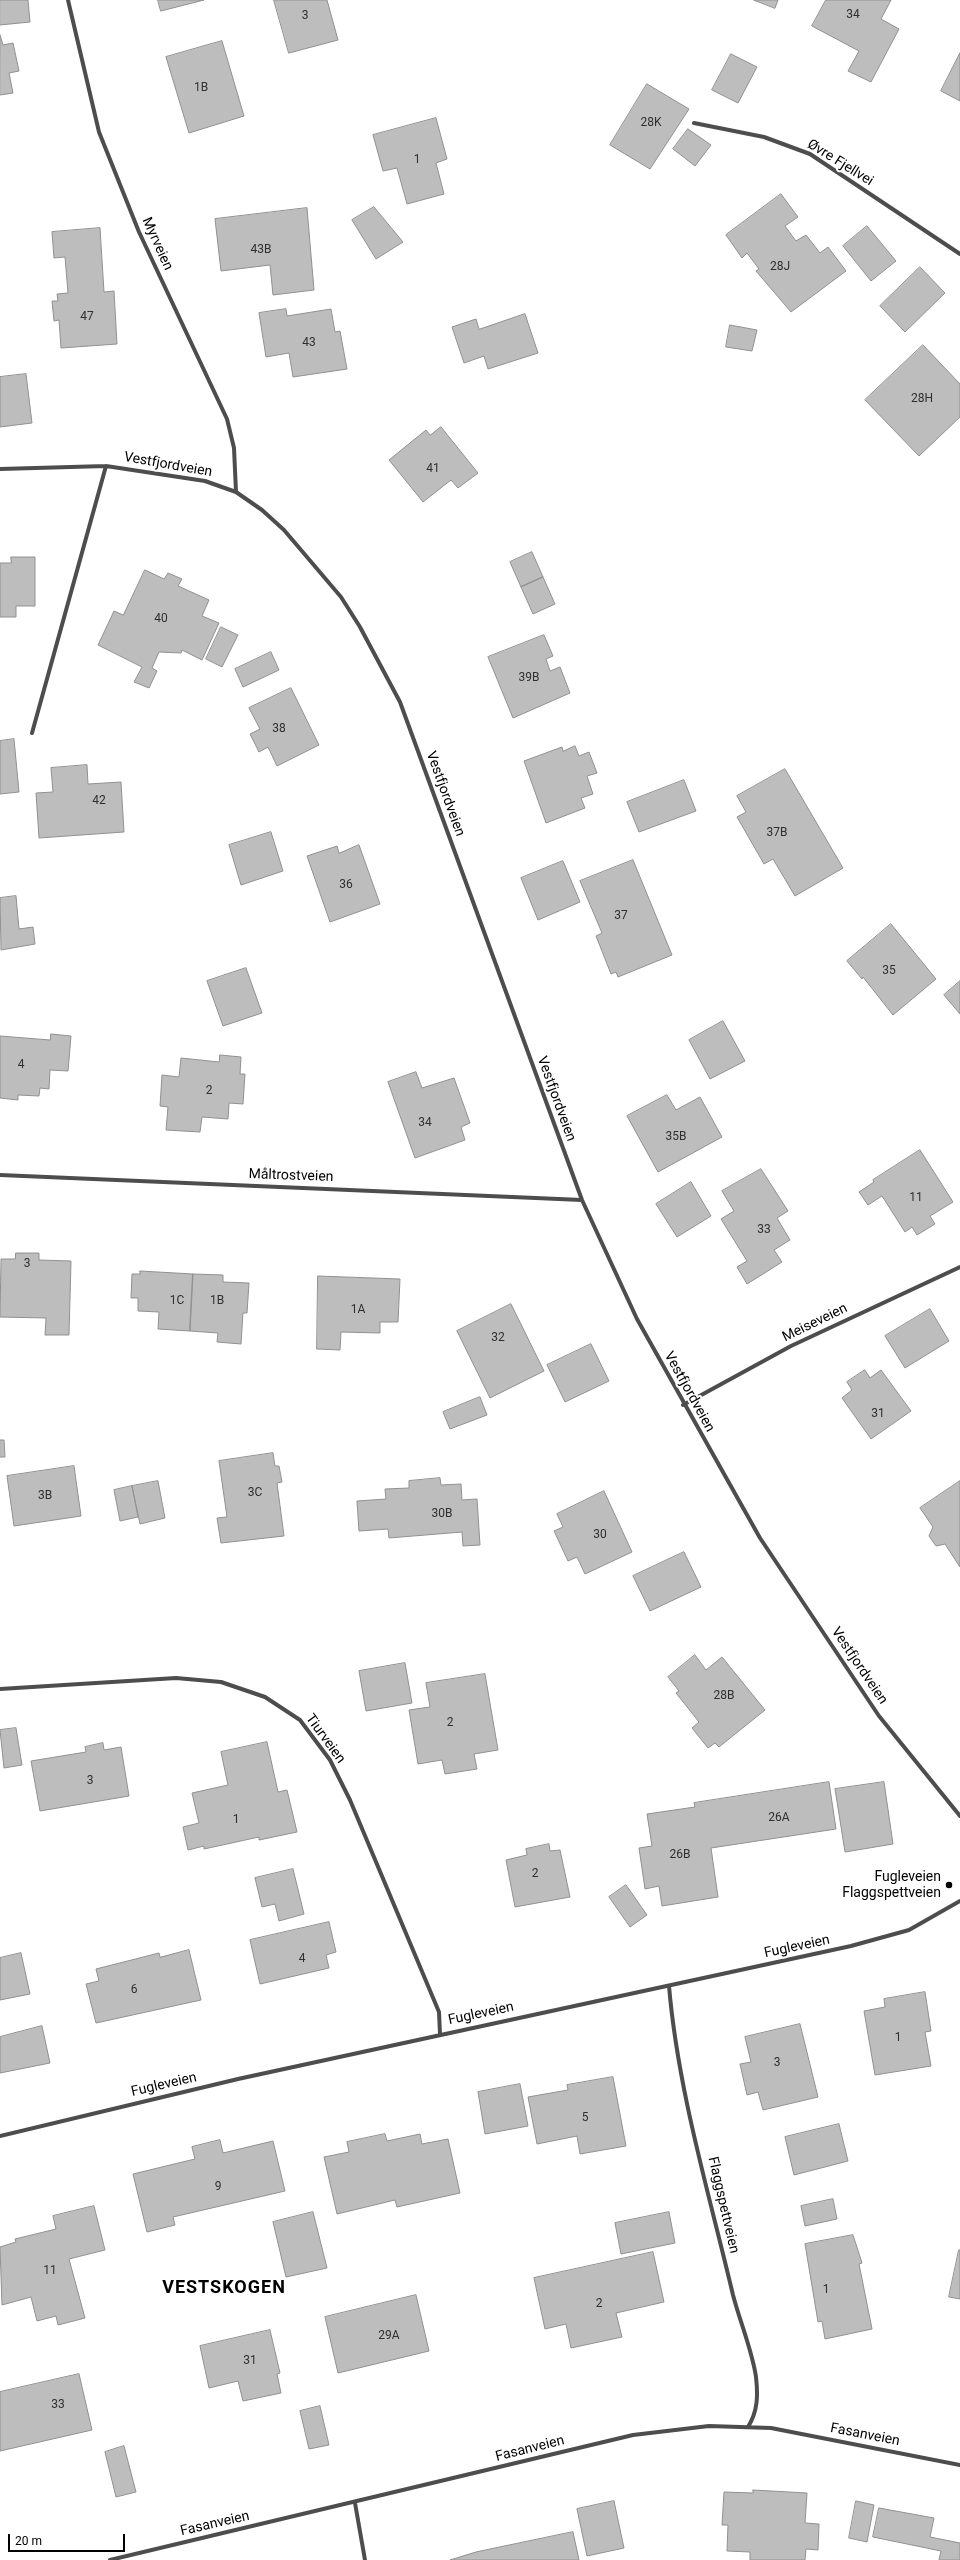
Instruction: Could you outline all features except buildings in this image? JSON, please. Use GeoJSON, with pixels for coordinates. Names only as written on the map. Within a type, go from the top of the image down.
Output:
{"type":"FeatureCollection","features":[{"type":"Feature","properties":{"kind":"street","name":"Myrveien"},"geometry":{"type":"LineString","coordinates":[[68,0],[99,132],[139,232],[227,418],[234,448],[236,492]]}},
{"type":"Feature","properties":{"kind":"street","name":"Øvre Fjellvei"},"geometry":{"type":"LineString","coordinates":[[694,123],[764,137],[810,154],[960,254]]}},
{"type":"Feature","properties":{"kind":"street","name":"Vestfjordveien"},"geometry":{"type":"LineString","coordinates":[[32,733],[106,466]]}},
{"type":"Feature","properties":{"kind":"street","name":"Vestfjordveien"},"geometry":{"type":"LineString","coordinates":[[0,469],[106,466],[205,481],[236,492],[262,510],[284,530],[341,597],[360,627],[400,702],[582,1200],[637,1319],[683,1405],[760,1538],[879,1716],[960,1816]]}},
{"type":"Feature","properties":{"kind":"street","name":"Måltrostveien"},"geometry":{"type":"LineString","coordinates":[[0,1174],[582,1200]]}},
{"type":"Feature","properties":{"kind":"street","name":"Meiseveien"},"geometry":{"type":"LineString","coordinates":[[683,1405],[791,1346],[960,1267]]}},
{"type":"Feature","properties":{"kind":"street","name":"Tiurveien"},"geometry":{"type":"LineString","coordinates":[[0,1689],[176,1678],[221,1682],[265,1697],[300,1720],[330,1760],[350,1800],[439,2012],[440,2034]]}},
{"type":"Feature","properties":{"kind":"street","name":"Fugleveien"},"geometry":{"type":"LineString","coordinates":[[0,2136],[238,2079],[851,1946],[909,1930],[960,1901]]}},
{"type":"Feature","properties":{"kind":"street","name":"Flaggspettveien"},"geometry":{"type":"LineString","coordinates":[[669,1986],[673,2034],[683,2082],[734,2298],[756,2376],[757,2406],[748,2427]]}},
{"type":"Feature","properties":{"kind":"street","name":"Fasanveien"},"geometry":{"type":"LineString","coordinates":[[110,2560],[356,2503],[633,2435],[709,2426],[771,2428],[960,2465]]}},
{"type":"Feature","properties":{"kind":"street"},"geometry":{"type":"LineString","coordinates":[[356,2503],[365,2560]]}},
{"type":"Feature","properties":{"kind":"place","name":"Fugleveien Flaggspettveien"},"geometry":{"type":"Point","coordinates":[949,1885]}},
{"type":"Feature","properties":{"kind":"district","name":"VESTSKOGEN"},"geometry":{"type":"Point","coordinates":[224,2288]}}]}
